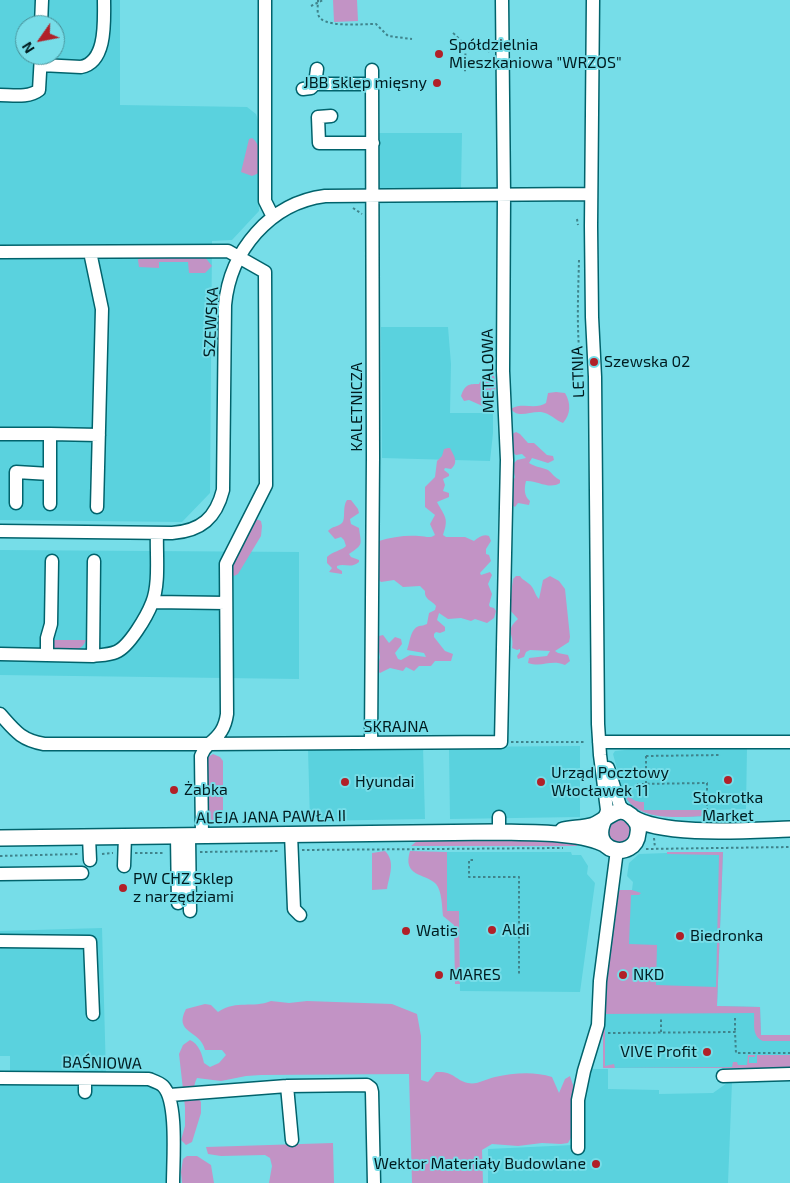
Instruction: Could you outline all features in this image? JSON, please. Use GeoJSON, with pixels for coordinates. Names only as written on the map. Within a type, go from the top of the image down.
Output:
{"type":"FeatureCollection","features":[{"type":"Feature","properties":{"kind":"main road"},"geometry":{"type":"LineString","coordinates":[[684,830],[643,838],[628,849],[612,848],[602,839],[600,832],[605,818],[611,813],[618,812],[648,824],[684,830],[790,829]]}},
{"type":"Feature","properties":{"kind":"main road"},"geometry":{"type":"LineString","coordinates":[[629,815],[637,823],[639,830],[638,838],[634,844]]}},
{"type":"Feature","properties":{"kind":"main road","name":"ALEJA JANA PAWŁA II"},"geometry":{"type":"LineString","coordinates":[[542,834],[594,825],[605,818]]}},
{"type":"Feature","properties":{"kind":"main road","name":"ALEJA JANA PAWŁA II"},"geometry":{"type":"LineString","coordinates":[[0,838],[288,834],[499,825],[542,834],[596,840],[612,848]]}},
{"type":"Feature","properties":{"kind":"street"},"geometry":{"type":"LineString","coordinates":[[41,15],[42,0]]}},
{"type":"Feature","properties":{"kind":"street"},"geometry":{"type":"LineString","coordinates":[[65,64],[81,67],[94,62],[103,36],[104,0]]}},
{"type":"Feature","properties":{"kind":"street"},"geometry":{"type":"LineString","coordinates":[[265,0],[265,201],[273,217]]}},
{"type":"Feature","properties":{"kind":"street","name":"METALOWA"},"geometry":{"type":"LineString","coordinates":[[501,742],[507,460],[503,371],[502,0]]}},
{"type":"Feature","properties":{"kind":"street","name":"LETNIA"},"geometry":{"type":"LineString","coordinates":[[593,0],[591,194],[599,742],[607,810],[605,818]]}},
{"type":"Feature","properties":{"kind":"street"},"geometry":{"type":"LineString","coordinates":[[0,95],[35,94],[39,90],[41,65]]}},
{"type":"Feature","properties":{"kind":"street"},"geometry":{"type":"LineString","coordinates":[[317,68],[309,87],[372,84]]}},
{"type":"Feature","properties":{"kind":"street","name":"KALETNICZA"},"geometry":{"type":"LineString","coordinates":[[371,743],[373,457],[372,70]]}},
{"type":"Feature","properties":{"kind":"street"},"geometry":{"type":"LineString","coordinates":[[331,116],[318,117],[319,143],[373,144]]}},
{"type":"Feature","properties":{"kind":"street","name":"SZEWSKA"},"geometry":{"type":"LineString","coordinates":[[0,531],[182,532],[201,525],[216,510],[220,501],[223,484],[225,305],[229,282],[240,256],[259,230],[273,217],[289,207],[318,197],[591,194]]}},
{"type":"Feature","properties":{"kind":"street"},"geometry":{"type":"LineString","coordinates":[[0,252],[228,251],[240,256],[265,272],[266,485],[226,564],[225,726],[201,756],[178,903]]}},
{"type":"Feature","properties":{"kind":"street"},"geometry":{"type":"LineString","coordinates":[[90,252],[102,309],[97,507]]}},
{"type":"Feature","properties":{"kind":"street"},"geometry":{"type":"LineString","coordinates":[[0,434],[99,435]]}},
{"type":"Feature","properties":{"kind":"street"},"geometry":{"type":"LineString","coordinates":[[50,434],[50,504]]}},
{"type":"Feature","properties":{"kind":"street"},"geometry":{"type":"LineString","coordinates":[[16,503],[16,472],[50,474]]}},
{"type":"Feature","properties":{"kind":"street"},"geometry":{"type":"LineString","coordinates":[[0,654],[93,656],[118,652],[128,642],[153,602],[156,586],[157,533]]}},
{"type":"Feature","properties":{"kind":"street"},"geometry":{"type":"LineString","coordinates":[[47,655],[46,638],[51,624],[52,561]]}},
{"type":"Feature","properties":{"kind":"street"},"geometry":{"type":"LineString","coordinates":[[93,656],[94,561]]}},
{"type":"Feature","properties":{"kind":"street"},"geometry":{"type":"LineString","coordinates":[[153,602],[226,603]]}},
{"type":"Feature","properties":{"kind":"street","name":"SKRAJNA"},"geometry":{"type":"LineString","coordinates":[[0,714],[12,730],[31,741],[44,744],[501,742]]}},
{"type":"Feature","properties":{"kind":"street"},"geometry":{"type":"LineString","coordinates":[[599,742],[790,742]]}},
{"type":"Feature","properties":{"kind":"street","name":"LETNIA"},"geometry":{"type":"LineString","coordinates":[[599,742],[620,806],[629,815]]}},
{"type":"Feature","properties":{"kind":"street"},"geometry":{"type":"LineString","coordinates":[[285,886],[288,834]]}},
{"type":"Feature","properties":{"kind":"street"},"geometry":{"type":"LineString","coordinates":[[288,834],[294,909],[300,915]]}},
{"type":"Feature","properties":{"kind":"street"},"geometry":{"type":"LineString","coordinates":[[124,866],[125,836]]}},
{"type":"Feature","properties":{"kind":"street"},"geometry":{"type":"LineString","coordinates":[[189,836],[190,911]]}},
{"type":"Feature","properties":{"kind":"street"},"geometry":{"type":"LineString","coordinates":[[89,837],[90,860]]}},
{"type":"Feature","properties":{"kind":"street"},"geometry":{"type":"LineString","coordinates":[[578,1148],[578,1100],[584,1071],[598,1025],[612,848]]}},
{"type":"Feature","properties":{"kind":"street"},"geometry":{"type":"LineString","coordinates":[[0,874],[82,874]]}},
{"type":"Feature","properties":{"kind":"street"},"geometry":{"type":"LineString","coordinates":[[0,941],[90,942],[93,1014]]}},
{"type":"Feature","properties":{"kind":"street"},"geometry":{"type":"LineString","coordinates":[[723,1076],[790,1074]]}},
{"type":"Feature","properties":{"kind":"street","name":"BAŚNIOWA"},"geometry":{"type":"LineString","coordinates":[[0,1078],[149,1079],[162,1085],[170,1095]]}},
{"type":"Feature","properties":{"kind":"street"},"geometry":{"type":"LineString","coordinates":[[85,1079],[86,1092]]}},
{"type":"Feature","properties":{"kind":"street"},"geometry":{"type":"LineString","coordinates":[[287,1086],[292,1140]]}},
{"type":"Feature","properties":{"kind":"street"},"geometry":{"type":"LineString","coordinates":[[173,1183],[173,1109],[170,1095],[287,1086],[367,1086],[371,1088],[374,1183]]}},
{"type":"Feature","properties":{"kind":"path"},"geometry":{"type":"LineString","coordinates":[[311,6],[323,0]]}},
{"type":"Feature","properties":{"kind":"path"},"geometry":{"type":"LineString","coordinates":[[318,1],[318,14],[321,19],[334,24],[376,24],[388,36],[412,39]]}},
{"type":"Feature","properties":{"kind":"path"},"geometry":{"type":"LineString","coordinates":[[453,33],[462,40],[465,46],[465,72]]}},
{"type":"Feature","properties":{"kind":"path"},"geometry":{"type":"LineString","coordinates":[[465,46],[485,46],[490,54],[503,54]]}},
{"type":"Feature","properties":{"kind":"path"},"geometry":{"type":"LineString","coordinates":[[350,207],[364,215],[372,215]]}},
{"type":"Feature","properties":{"kind":"path"},"geometry":{"type":"LineString","coordinates":[[501,742],[584,742]]}},
{"type":"Feature","properties":{"kind":"path"},"geometry":{"type":"LineString","coordinates":[[646,742],[646,784]]}},
{"type":"Feature","properties":{"kind":"path"},"geometry":{"type":"LineString","coordinates":[[646,756],[721,755]]}},
{"type":"Feature","properties":{"kind":"path"},"geometry":{"type":"LineString","coordinates":[[637,784],[707,783],[707,818]]}},
{"type":"Feature","properties":{"kind":"path"},"geometry":{"type":"LineString","coordinates":[[689,849],[790,847]]}},
{"type":"Feature","properties":{"kind":"path"},"geometry":{"type":"LineString","coordinates":[[473,860],[469,860],[469,877],[519,877],[519,975]]}},
{"type":"Feature","properties":{"kind":"path"},"geometry":{"type":"LineString","coordinates":[[661,1018],[661,1032]]}},
{"type":"Feature","properties":{"kind":"path"},"geometry":{"type":"LineString","coordinates":[[735,1018],[736,1053],[790,1052]]}},
{"type":"Feature","properties":{"kind":"path"},"geometry":{"type":"LineString","coordinates":[[608,1033],[736,1032]]}},
{"type":"Feature","properties":{"kind":"shaded area"},"geometry":{"type":"Polygon","coordinates":[[[0,0],[120,0],[120,105],[247,107],[256,114],[258,120],[259,211],[232,240],[212,241],[210,493],[182,522],[0,520],[0,0]]]}},
{"type":"Feature","properties":{"kind":"shaded area"},"geometry":{"type":"Polygon","coordinates":[[[333,0],[357,0],[358,21],[334,22],[333,0]]]}},
{"type":"Feature","properties":{"kind":"shaded area"},"geometry":{"type":"Polygon","coordinates":[[[378,133],[462,133],[461,188],[379,190],[378,133]]]}},
{"type":"Feature","properties":{"kind":"shaded area"},"geometry":{"type":"Polygon","coordinates":[[[252,138],[258,145],[260,159],[259,173],[252,176],[241,172],[249,139],[252,138]]]}},
{"type":"Feature","properties":{"kind":"shaded area"},"geometry":{"type":"Polygon","coordinates":[[[204,256],[212,266],[205,273],[189,273],[188,262],[159,262],[159,268],[139,267],[138,260],[139,257],[204,256]]]}},
{"type":"Feature","properties":{"kind":"shaded area"},"geometry":{"type":"Polygon","coordinates":[[[381,327],[448,327],[451,364],[450,413],[493,413],[490,461],[382,458],[381,327]]]}},
{"type":"Feature","properties":{"kind":"shaded area"},"geometry":{"type":"Polygon","coordinates":[[[486,372],[493,373],[495,378],[494,405],[487,408],[469,400],[464,401],[461,396],[464,389],[470,385],[479,384],[486,372]]]}},
{"type":"Feature","properties":{"kind":"shaded area"},"geometry":{"type":"Polygon","coordinates":[[[548,393],[565,393],[568,401],[569,412],[563,423],[544,413],[517,414],[511,409],[520,406],[542,405],[546,403],[548,393]]]}},
{"type":"Feature","properties":{"kind":"shaded area"},"geometry":{"type":"Polygon","coordinates":[[[516,432],[528,443],[534,443],[547,455],[553,456],[554,460],[548,463],[532,458],[529,463],[548,470],[560,480],[560,483],[552,486],[526,481],[525,492],[530,501],[529,505],[518,503],[515,507],[511,504],[515,477],[512,465],[517,460],[526,458],[522,454],[516,455],[512,452],[512,434],[516,432]]]}},
{"type":"Feature","properties":{"kind":"shaded area"},"geometry":{"type":"Polygon","coordinates":[[[450,448],[455,464],[451,469],[445,468],[444,470],[449,476],[443,479],[445,485],[443,491],[449,493],[449,497],[437,502],[446,521],[443,535],[446,537],[465,537],[474,541],[481,536],[489,536],[491,541],[486,549],[486,554],[489,555],[491,561],[480,573],[481,575],[490,572],[492,575],[488,584],[492,594],[489,605],[496,611],[494,618],[487,623],[475,619],[471,621],[461,618],[448,619],[439,613],[437,620],[445,627],[445,631],[436,632],[434,637],[445,651],[453,654],[451,661],[435,661],[431,666],[419,666],[414,671],[406,667],[403,671],[390,668],[380,673],[377,671],[380,657],[377,641],[379,636],[383,635],[389,643],[395,637],[401,639],[402,644],[395,653],[398,659],[401,660],[410,655],[426,657],[424,653],[407,650],[414,630],[419,626],[427,624],[429,613],[435,610],[436,606],[427,598],[425,591],[420,586],[403,587],[394,580],[381,582],[378,579],[377,547],[379,541],[388,538],[429,537],[435,535],[430,524],[435,515],[425,507],[425,487],[435,477],[437,461],[442,456],[444,449],[450,448]]]}},
{"type":"Feature","properties":{"kind":"shaded area"},"geometry":{"type":"Polygon","coordinates":[[[347,500],[351,500],[359,513],[350,519],[351,524],[359,528],[360,544],[349,554],[351,557],[359,560],[359,562],[351,566],[337,566],[342,571],[342,574],[329,572],[332,568],[327,563],[327,557],[346,546],[341,537],[335,539],[328,531],[343,521],[347,500]]]}},
{"type":"Feature","properties":{"kind":"shaded area"},"geometry":{"type":"Polygon","coordinates":[[[256,519],[261,521],[261,536],[238,574],[234,576],[231,573],[233,561],[256,519]]]}},
{"type":"Feature","properties":{"kind":"shaded area"},"geometry":{"type":"Polygon","coordinates":[[[0,550],[299,552],[299,679],[0,675],[0,550]]]}},
{"type":"Feature","properties":{"kind":"shaded area"},"geometry":{"type":"Polygon","coordinates":[[[516,576],[520,576],[531,585],[539,599],[543,580],[550,576],[559,581],[565,589],[570,637],[569,642],[555,651],[568,655],[570,661],[565,665],[560,663],[538,665],[528,663],[529,658],[547,656],[550,651],[530,650],[526,652],[524,657],[518,659],[517,656],[520,649],[512,648],[511,630],[518,619],[509,609],[513,579],[516,576]]]}},
{"type":"Feature","properties":{"kind":"shaded area"},"geometry":{"type":"Polygon","coordinates":[[[49,640],[86,640],[81,647],[68,651],[54,650],[49,640]]]}},
{"type":"Feature","properties":{"kind":"shaded area"},"geometry":{"type":"Polygon","coordinates":[[[580,746],[580,817],[450,819],[449,747],[580,746]]]}},
{"type":"Feature","properties":{"kind":"shaded area"},"geometry":{"type":"Polygon","coordinates":[[[423,747],[425,819],[310,821],[308,749],[423,747]]]}},
{"type":"Feature","properties":{"kind":"shaded area"},"geometry":{"type":"Polygon","coordinates":[[[747,747],[746,809],[709,810],[709,816],[653,815],[638,810],[625,798],[613,754],[615,751],[645,748],[747,747]]]}},
{"type":"Feature","properties":{"kind":"shaded area"},"geometry":{"type":"Polygon","coordinates":[[[213,754],[220,757],[223,761],[223,816],[217,820],[209,819],[206,814],[206,761],[213,754]]]}},
{"type":"Feature","properties":{"kind":"shaded area"},"geometry":{"type":"Polygon","coordinates":[[[628,785],[631,798],[644,802],[644,810],[705,810],[705,816],[669,817],[645,813],[628,800],[622,789],[628,785]]]}},
{"type":"Feature","properties":{"kind":"shaded area"},"geometry":{"type":"Polygon","coordinates":[[[619,820],[628,823],[631,832],[628,841],[619,844],[610,841],[607,832],[610,823],[619,820]]]}},
{"type":"Feature","properties":{"kind":"shaded area"},"geometry":{"type":"Polygon","coordinates":[[[424,838],[576,841],[577,846],[411,846],[424,838]]]}},
{"type":"Feature","properties":{"kind":"shaded area"},"geometry":{"type":"Polygon","coordinates":[[[385,851],[391,864],[387,889],[372,890],[372,853],[385,851]]]}},
{"type":"Feature","properties":{"kind":"shaded area"},"geometry":{"type":"Polygon","coordinates":[[[410,851],[447,852],[447,911],[459,911],[460,984],[455,984],[454,925],[443,916],[441,895],[436,884],[416,873],[409,866],[410,851]]]}},
{"type":"Feature","properties":{"kind":"shaded area"},"geometry":{"type":"Polygon","coordinates":[[[447,852],[571,852],[572,855],[581,855],[588,866],[587,874],[595,883],[580,992],[460,991],[459,911],[447,911],[447,852]]]}},
{"type":"Feature","properties":{"kind":"shaded area"},"geometry":{"type":"Polygon","coordinates":[[[667,852],[723,852],[717,1006],[760,1007],[761,1035],[790,1035],[790,1041],[763,1041],[759,1039],[754,1029],[754,1013],[603,1014],[603,1000],[617,893],[620,890],[632,890],[641,893],[639,895],[631,895],[629,944],[657,945],[656,985],[716,987],[719,855],[667,854],[667,852]]]}},
{"type":"Feature","properties":{"kind":"shaded area"},"geometry":{"type":"Polygon","coordinates":[[[723,852],[717,1006],[760,1007],[761,1035],[790,1035],[790,1068],[603,1068],[603,1000],[625,894],[632,890],[633,882],[627,876],[629,863],[639,854],[723,852]]]}},
{"type":"Feature","properties":{"kind":"shaded area"},"geometry":{"type":"Polygon","coordinates":[[[102,928],[106,1075],[10,1075],[10,1056],[0,1056],[0,931],[102,928]]]}},
{"type":"Feature","properties":{"kind":"shaded area"},"geometry":{"type":"Polygon","coordinates":[[[271,1001],[289,1003],[307,1001],[392,1004],[417,1014],[421,1036],[421,1080],[428,1082],[436,1072],[451,1074],[464,1082],[471,1083],[478,1083],[509,1074],[538,1074],[552,1077],[559,1093],[565,1079],[570,1076],[573,1085],[573,1134],[568,1143],[561,1144],[542,1143],[518,1146],[492,1144],[482,1150],[483,1183],[412,1183],[409,1074],[261,1075],[221,1081],[197,1078],[194,1091],[201,1102],[201,1113],[192,1142],[186,1145],[181,1140],[185,1126],[185,1107],[179,1054],[183,1045],[190,1040],[196,1044],[204,1063],[210,1067],[219,1063],[226,1055],[222,1050],[205,1050],[198,1038],[185,1027],[183,1017],[186,1009],[205,1004],[211,1005],[218,1012],[232,1006],[271,1001]]]}},
{"type":"Feature","properties":{"kind":"shaded area"},"geometry":{"type":"Polygon","coordinates":[[[603,1024],[605,1029],[605,1066],[614,1064],[615,1068],[603,1068],[603,1024]]]}},
{"type":"Feature","properties":{"kind":"shaded area"},"geometry":{"type":"Polygon","coordinates":[[[748,1055],[755,1055],[755,1057],[749,1057],[749,1063],[757,1063],[757,1055],[790,1055],[790,1068],[615,1068],[732,1067],[733,1062],[737,1062],[738,1065],[747,1065],[748,1055]]]}},
{"type":"Feature","properties":{"kind":"shaded area"},"geometry":{"type":"Polygon","coordinates":[[[578,1069],[608,1069],[608,1089],[659,1090],[659,1094],[713,1093],[727,1083],[732,1082],[728,1183],[488,1183],[488,1149],[573,1145],[578,1069]]]}},
{"type":"Feature","properties":{"kind":"shaded area"},"geometry":{"type":"Polygon","coordinates":[[[0,1084],[152,1085],[159,1089],[167,1100],[168,1183],[0,1183],[0,1084]]]}},
{"type":"Feature","properties":{"kind":"shaded area"},"geometry":{"type":"Polygon","coordinates":[[[333,1143],[334,1183],[269,1183],[272,1166],[270,1158],[265,1155],[221,1156],[208,1154],[206,1147],[333,1143]]]}},
{"type":"Feature","properties":{"kind":"shaded area"},"geometry":{"type":"Polygon","coordinates":[[[187,1156],[197,1156],[211,1165],[214,1183],[182,1183],[183,1159],[187,1156]]]}},
{"type":"Feature","properties":{"kind":"place","name":"Spółdzielnia Mieszkaniowa \"WRZOS\""},"geometry":{"type":"Point","coordinates":[439,54]}},
{"type":"Feature","properties":{"kind":"place","name":"JBB sklep mięsny"},"geometry":{"type":"Point","coordinates":[437,83]}},
{"type":"Feature","properties":{"kind":"place","name":"Szewska 02"},"geometry":{"type":"Point","coordinates":[594,362]}},
{"type":"Feature","properties":{"kind":"place","name":"Stokrotka Market"},"geometry":{"type":"Point","coordinates":[728,780]}},
{"type":"Feature","properties":{"kind":"place","name":"Hyundai"},"geometry":{"type":"Point","coordinates":[345,782]}},
{"type":"Feature","properties":{"kind":"place","name":"Urząd Pocztowy Włocławek 11"},"geometry":{"type":"Point","coordinates":[541,782]}},
{"type":"Feature","properties":{"kind":"place","name":"Żabka"},"geometry":{"type":"Point","coordinates":[174,790]}},
{"type":"Feature","properties":{"kind":"place","name":"PW CHZ Sklep z narzędziami"},"geometry":{"type":"Point","coordinates":[123,888]}},
{"type":"Feature","properties":{"kind":"place","name":"Aldi"},"geometry":{"type":"Point","coordinates":[492,930]}},
{"type":"Feature","properties":{"kind":"place","name":"Watis"},"geometry":{"type":"Point","coordinates":[406,931]}},
{"type":"Feature","properties":{"kind":"place","name":"Biedronka"},"geometry":{"type":"Point","coordinates":[680,936]}},
{"type":"Feature","properties":{"kind":"place","name":"MARES"},"geometry":{"type":"Point","coordinates":[439,975]}},
{"type":"Feature","properties":{"kind":"place","name":"NKD"},"geometry":{"type":"Point","coordinates":[623,975]}},
{"type":"Feature","properties":{"kind":"place","name":"VIVE Profit"},"geometry":{"type":"Point","coordinates":[707,1052]}},
{"type":"Feature","properties":{"kind":"place","name":"Wektor Materiały Budowlane"},"geometry":{"type":"Point","coordinates":[596,1164]}}]}
